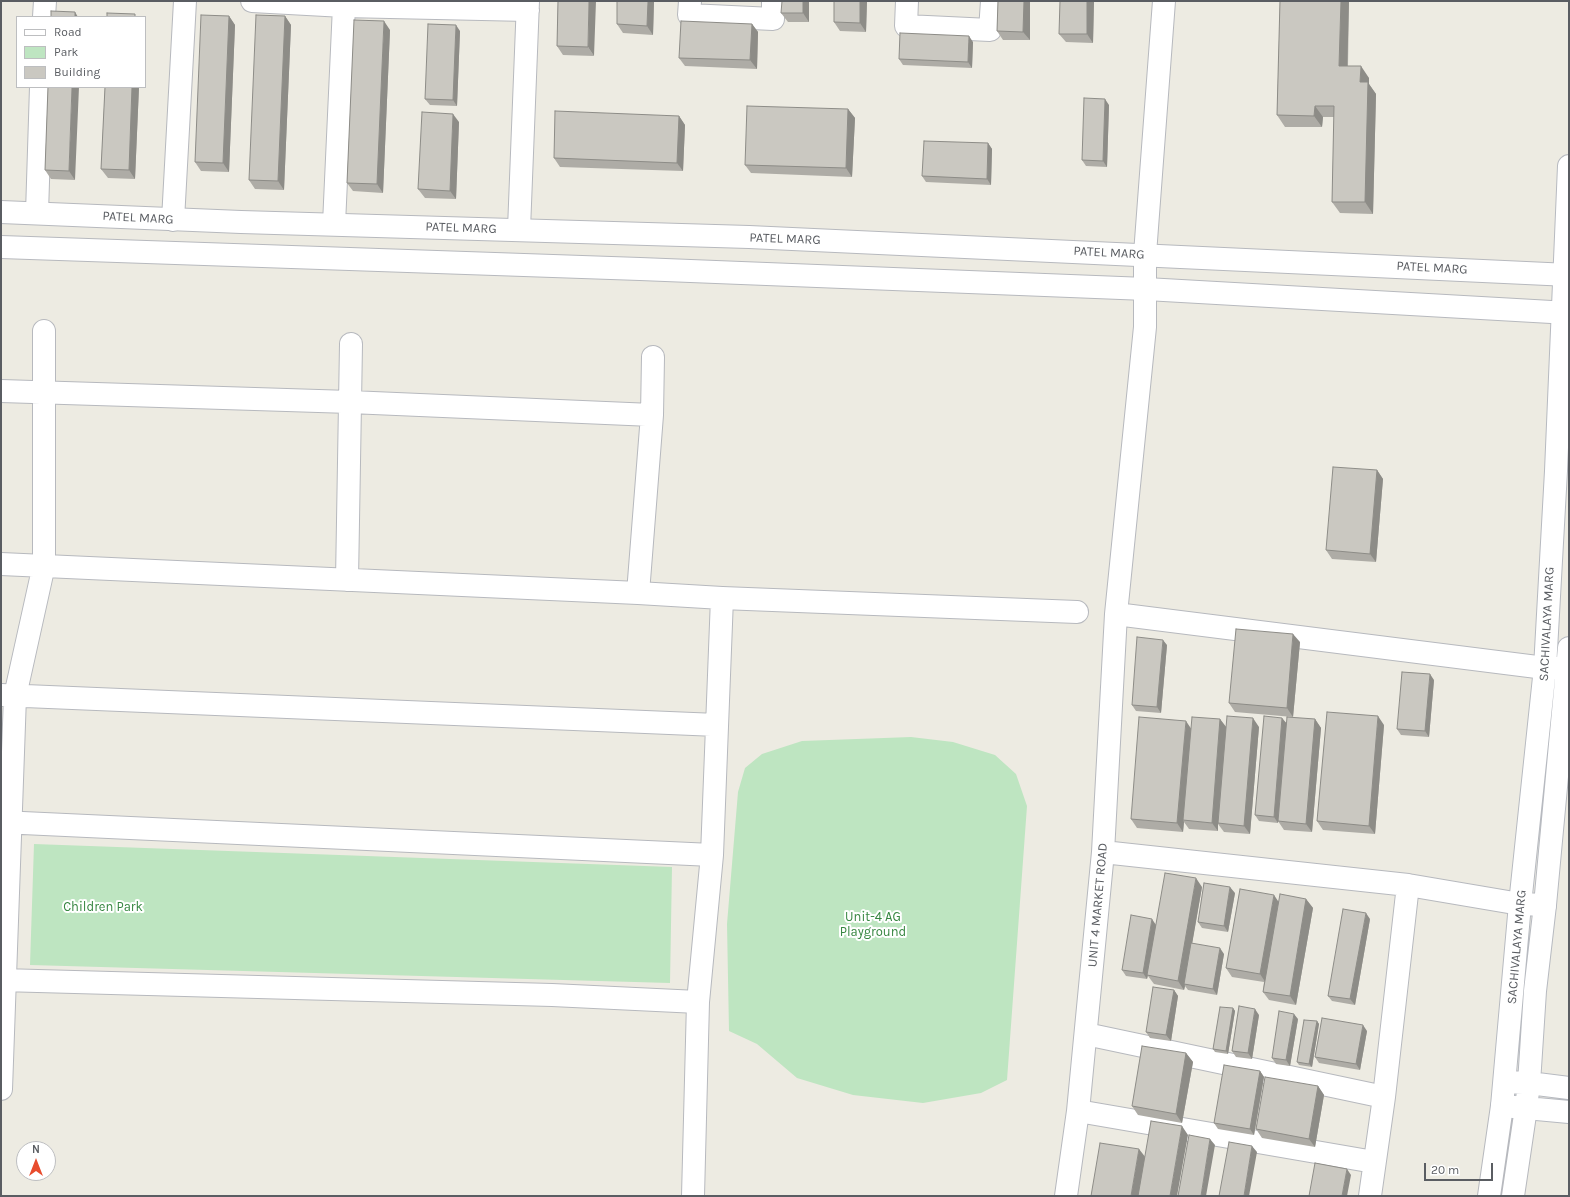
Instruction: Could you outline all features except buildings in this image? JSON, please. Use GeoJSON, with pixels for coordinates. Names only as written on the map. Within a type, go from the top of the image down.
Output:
{"type":"FeatureCollection","features":[{"type":"Feature","properties":{"kind":"street"},"geometry":{"type":"LineString","coordinates":[[44,1],[44,16]]}},
{"type":"Feature","properties":{"kind":"street"},"geometry":{"type":"LineString","coordinates":[[173,220],[185,1]]}},
{"type":"Feature","properties":{"kind":"street"},"geometry":{"type":"LineString","coordinates":[[252,1],[344,6],[528,5],[519,229]]}},
{"type":"Feature","properties":{"kind":"street"},"geometry":{"type":"LineString","coordinates":[[690,1],[689,15],[773,19],[774,1]]}},
{"type":"Feature","properties":{"kind":"street"},"geometry":{"type":"LineString","coordinates":[[907,1],[906,26],[990,30],[992,1]]}},
{"type":"Feature","properties":{"kind":"street","name":"UNIT 4 MARKET ROAD"},"geometry":{"type":"LineString","coordinates":[[1066,1196],[1078,1111],[1103,852],[1116,614],[1144,335],[1146,289],[1145,254],[1164,1]]}},
{"type":"Feature","properties":{"kind":"street"},"geometry":{"type":"LineString","coordinates":[[334,224],[344,6]]}},
{"type":"Feature","properties":{"kind":"street"},"geometry":{"type":"LineString","coordinates":[[37,213],[42,88]]}},
{"type":"Feature","properties":{"kind":"street","name":"SACHIVALAYA MARG"},"geometry":{"type":"LineString","coordinates":[[1502,1106],[1520,904],[1545,668],[1566,313],[1569,166]]}},
{"type":"Feature","properties":{"kind":"street","name":"PATEL MARG"},"geometry":{"type":"LineString","coordinates":[[1,212],[173,220],[519,229],[749,237],[1145,254],[1567,275]]}},
{"type":"Feature","properties":{"kind":"street"},"geometry":{"type":"LineString","coordinates":[[1,248],[640,269],[1146,289],[1566,313]]}},
{"type":"Feature","properties":{"kind":"street"},"geometry":{"type":"LineString","coordinates":[[1,1089],[8,696],[44,565],[44,331]]}},
{"type":"Feature","properties":{"kind":"street"},"geometry":{"type":"LineString","coordinates":[[347,580],[351,344]]}},
{"type":"Feature","properties":{"kind":"street"},"geometry":{"type":"LineString","coordinates":[[638,593],[652,415],[653,357]]}},
{"type":"Feature","properties":{"kind":"street"},"geometry":{"type":"LineString","coordinates":[[1,391],[350,402],[652,415]]}},
{"type":"Feature","properties":{"kind":"street"},"geometry":{"type":"LineString","coordinates":[[1,564],[722,598],[1077,612]]}},
{"type":"Feature","properties":{"kind":"street"},"geometry":{"type":"LineString","coordinates":[[693,1196],[698,1002],[712,855],[722,598]]}},
{"type":"Feature","properties":{"kind":"street"},"geometry":{"type":"LineString","coordinates":[[1116,614],[1545,668],[1568,658]]}},
{"type":"Feature","properties":{"kind":"street","name":"SACHIVALAYA MARG"},"geometry":{"type":"LineString","coordinates":[[1526,1108],[1535,991],[1546,904],[1568,658]]}},
{"type":"Feature","properties":{"kind":"street"},"geometry":{"type":"LineString","coordinates":[[8,696],[717,725]]}},
{"type":"Feature","properties":{"kind":"street"},"geometry":{"type":"LineString","coordinates":[[5,822],[712,855]]}},
{"type":"Feature","properties":{"kind":"street"},"geometry":{"type":"LineString","coordinates":[[1103,852],[1408,885],[1520,904],[1546,904]]}},
{"type":"Feature","properties":{"kind":"street"},"geometry":{"type":"LineString","coordinates":[[1370,1196],[1384,1097],[1408,885]]}},
{"type":"Feature","properties":{"kind":"street"},"geometry":{"type":"LineString","coordinates":[[3,980],[544,995],[698,1002]]}},
{"type":"Feature","properties":{"kind":"street"},"geometry":{"type":"LineString","coordinates":[[1086,1034],[1384,1097]]}},
{"type":"Feature","properties":{"kind":"street"},"geometry":{"type":"LineString","coordinates":[[1505,1082],[1569,1088]]}},
{"type":"Feature","properties":{"kind":"street"},"geometry":{"type":"LineString","coordinates":[[1490,1196],[1502,1106],[1569,1112]]}},
{"type":"Feature","properties":{"kind":"street"},"geometry":{"type":"LineString","coordinates":[[1513,1196],[1526,1108]]}},
{"type":"Feature","properties":{"kind":"street"},"geometry":{"type":"LineString","coordinates":[[1078,1111],[1374,1162]]}},
{"type":"Feature","properties":{"kind":"green space","name":"Unit-4 AG Playground"},"geometry":{"type":"Polygon","coordinates":[[[911,737],[953,742],[995,755],[1016,774],[1027,806],[1007,1080],[981,1093],[923,1103],[853,1095],[797,1078],[757,1044],[729,1031],[727,924],[738,792],[745,768],[762,754],[802,741],[911,737]]]}},
{"type":"Feature","properties":{"kind":"green space","name":"Children Park"},"geometry":{"type":"Polygon","coordinates":[[[34,844],[672,867],[670,983],[30,965],[34,844]]]}}]}
